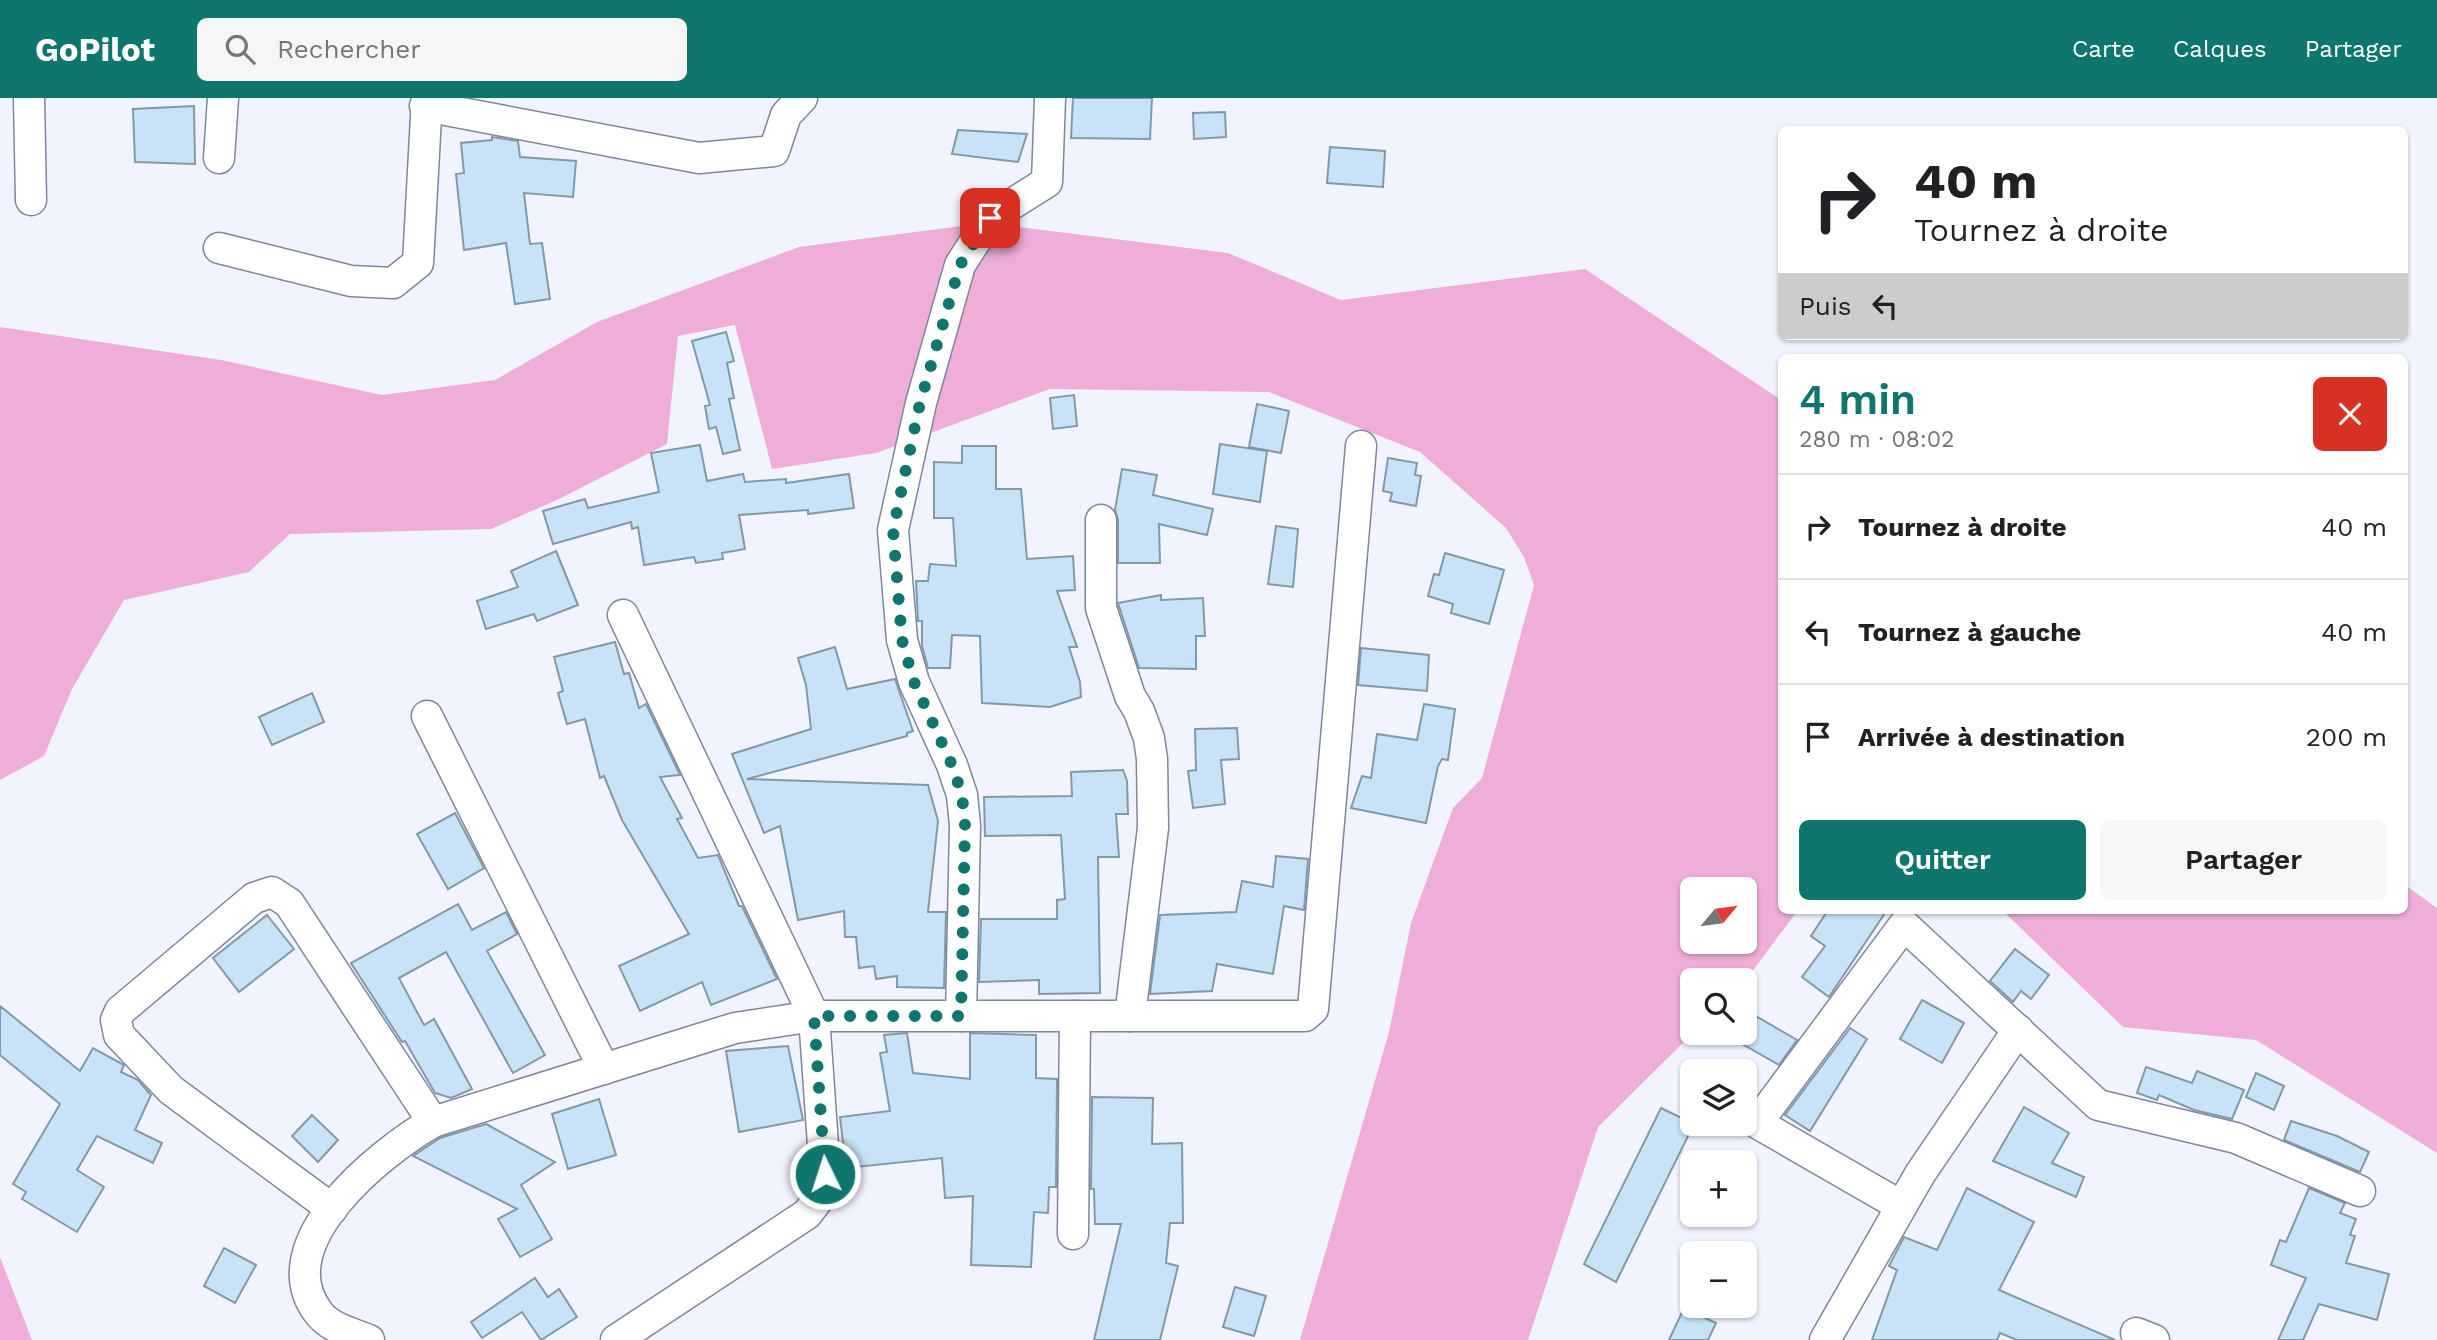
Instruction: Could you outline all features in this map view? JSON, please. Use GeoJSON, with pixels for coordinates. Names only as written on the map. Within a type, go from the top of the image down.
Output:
{"type":"FeatureCollection","features":[{"type":"Feature","properties":{"kind":"street"},"geometry":{"type":"LineString","coordinates":[[29,98],[31,200]]}},
{"type":"Feature","properties":{"kind":"street"},"geometry":{"type":"LineString","coordinates":[[219,158],[223,98]]}},
{"type":"Feature","properties":{"kind":"street"},"geometry":{"type":"LineString","coordinates":[[219,248],[351,281],[393,283],[418,263],[426,102],[699,158],[774,151],[786,115],[802,98]]}},
{"type":"Feature","properties":{"kind":"street"},"geometry":{"type":"LineString","coordinates":[[961,1016],[965,825],[962,795],[914,682],[902,640],[893,530],[920,403],[960,265],[990,218],[1047,182],[1050,98]]}},
{"type":"Feature","properties":{"kind":"street"},"geometry":{"type":"LineString","coordinates":[[369,1340],[332,1325],[318,1313],[308,1291],[305,1267],[318,1226],[355,1182],[405,1139],[433,1122],[735,1028],[814,1016],[1305,1016],[1313,1009],[1361,446]]}},
{"type":"Feature","properties":{"kind":"street"},"geometry":{"type":"LineString","coordinates":[[1101,520],[1101,608],[1130,696],[1149,738],[1152,759],[1153,828],[1130,1016]]}},
{"type":"Feature","properties":{"kind":"street"},"geometry":{"type":"LineString","coordinates":[[623,615],[814,1016],[825,1174],[819,1202],[807,1213],[629,1337]]}},
{"type":"Feature","properties":{"kind":"street"},"geometry":{"type":"LineString","coordinates":[[427,716],[604,1069]]}},
{"type":"Feature","properties":{"kind":"street"},"geometry":{"type":"LineString","coordinates":[[332,1209],[171,1090],[119,1035],[116,1020],[120,1011],[254,898],[272,892],[289,903],[433,1122]]}},
{"type":"Feature","properties":{"kind":"street"},"geometry":{"type":"LineString","coordinates":[[1901,1206],[1757,1123],[1904,925],[2098,1105],[2236,1138],[2360,1191]]}},
{"type":"Feature","properties":{"kind":"street"},"geometry":{"type":"LineString","coordinates":[[1073,1234],[1075,1016]]}},
{"type":"Feature","properties":{"kind":"street"},"geometry":{"type":"LineString","coordinates":[[1825,1340],[1901,1206],[2018,1030]]}},
{"type":"Feature","properties":{"kind":"shaded area"},"geometry":{"type":"Polygon","coordinates":[[[985,223],[1228,253],[1341,300],[1585,269],[1778,398],[1778,914],[1795,914],[1755,968],[1680,968],[1681,1045],[1598,1127],[1528,1340],[1300,1340],[1389,1032],[1411,923],[1453,808],[1482,778],[1534,585],[1524,557],[1506,528],[1420,452],[1269,392],[1050,389],[876,453],[772,469],[735,325],[678,336],[667,444],[559,499],[491,529],[290,534],[249,572],[124,600],[72,689],[44,756],[0,780],[0,327],[221,360],[382,395],[495,380],[597,322],[799,247],[985,223]]]}},
{"type":"Feature","properties":{"kind":"shaded area"},"geometry":{"type":"Polygon","coordinates":[[[2408,887],[2437,908],[2437,1153],[2256,1040],[2123,1027],[2006,914],[2408,914],[2408,887]]]}},
{"type":"Feature","properties":{"kind":"shaded area"},"geometry":{"type":"Polygon","coordinates":[[[0,1257],[32,1340],[0,1340],[0,1257]]]}},
{"type":"Feature","properties":{"kind":"building"},"geometry":{"type":"Polygon","coordinates":[[[1073,98],[1152,98],[1150,139],[1071,138],[1073,98]]]}},
{"type":"Feature","properties":{"kind":"building"},"geometry":{"type":"Polygon","coordinates":[[[194,106],[195,164],[135,162],[133,109],[194,106]]]}},
{"type":"Feature","properties":{"kind":"building"},"geometry":{"type":"Polygon","coordinates":[[[1225,112],[1226,137],[1194,139],[1193,113],[1225,112]]]}},
{"type":"Feature","properties":{"kind":"building"},"geometry":{"type":"Polygon","coordinates":[[[958,130],[1027,134],[1018,162],[952,154],[958,130]]]}},
{"type":"Feature","properties":{"kind":"building"},"geometry":{"type":"Polygon","coordinates":[[[492,137],[518,141],[520,157],[576,161],[573,197],[524,193],[530,244],[542,243],[550,299],[515,304],[506,243],[464,250],[456,174],[464,173],[461,143],[492,140],[492,137]]]}},
{"type":"Feature","properties":{"kind":"building"},"geometry":{"type":"Polygon","coordinates":[[[1330,147],[1385,151],[1383,187],[1327,183],[1330,147]]]}},
{"type":"Feature","properties":{"kind":"building"},"geometry":{"type":"Polygon","coordinates":[[[726,332],[734,361],[727,363],[734,398],[729,399],[740,450],[723,454],[716,427],[709,429],[705,406],[710,405],[692,341],[726,332]]]}},
{"type":"Feature","properties":{"kind":"building"},"geometry":{"type":"Polygon","coordinates":[[[1074,395],[1077,426],[1053,429],[1050,398],[1074,395]]]}},
{"type":"Feature","properties":{"kind":"building"},"geometry":{"type":"Polygon","coordinates":[[[1257,404],[1289,411],[1281,453],[1249,447],[1257,404]]]}},
{"type":"Feature","properties":{"kind":"building"},"geometry":{"type":"Polygon","coordinates":[[[1220,444],[1267,451],[1260,502],[1213,494],[1220,444]]]}},
{"type":"Feature","properties":{"kind":"building"},"geometry":{"type":"Polygon","coordinates":[[[700,445],[707,481],[743,474],[745,482],[786,479],[786,483],[849,474],[854,508],[808,514],[808,510],[739,515],[745,549],[722,553],[723,559],[696,563],[694,557],[644,565],[638,527],[632,529],[631,522],[553,544],[543,511],[585,499],[588,508],[659,492],[651,453],[700,445]]]}},
{"type":"Feature","properties":{"kind":"building"},"geometry":{"type":"Polygon","coordinates":[[[962,446],[996,446],[996,489],[1021,489],[1027,559],[1073,556],[1075,590],[1057,591],[1077,647],[1069,647],[1080,682],[1081,697],[1050,707],[982,703],[980,636],[952,635],[950,668],[928,668],[922,646],[922,621],[918,621],[916,581],[928,581],[930,564],[956,566],[953,518],[934,518],[934,462],[962,463],[962,446]]]}},
{"type":"Feature","properties":{"kind":"building"},"geometry":{"type":"Polygon","coordinates":[[[1388,458],[1417,463],[1415,475],[1421,476],[1416,506],[1390,501],[1392,493],[1383,491],[1388,458]]]}},
{"type":"Feature","properties":{"kind":"building"},"geometry":{"type":"Polygon","coordinates":[[[1122,469],[1157,475],[1153,495],[1213,509],[1207,535],[1159,524],[1160,563],[1118,563],[1118,520],[1115,510],[1122,469]]]}},
{"type":"Feature","properties":{"kind":"building"},"geometry":{"type":"Polygon","coordinates":[[[1276,526],[1298,529],[1293,587],[1268,584],[1276,526]]]}},
{"type":"Feature","properties":{"kind":"building"},"geometry":{"type":"Polygon","coordinates":[[[556,551],[578,605],[537,621],[534,614],[486,629],[477,601],[518,587],[511,571],[556,551]]]}},
{"type":"Feature","properties":{"kind":"building"},"geometry":{"type":"Polygon","coordinates":[[[1445,553],[1504,570],[1489,624],[1451,613],[1453,604],[1428,596],[1434,574],[1439,575],[1445,553]]]}},
{"type":"Feature","properties":{"kind":"building"},"geometry":{"type":"Polygon","coordinates":[[[1161,595],[1161,600],[1203,598],[1205,636],[1196,636],[1196,669],[1139,668],[1118,603],[1161,595]]]}},
{"type":"Feature","properties":{"kind":"building"},"geometry":{"type":"Polygon","coordinates":[[[615,642],[624,674],[629,673],[639,708],[646,704],[680,775],[660,777],[682,818],[677,819],[698,858],[718,855],[739,906],[742,906],[777,979],[711,1005],[702,982],[640,1011],[619,966],[689,934],[622,820],[604,776],[600,778],[585,719],[567,724],[558,693],[563,691],[554,657],[615,642]]]}},
{"type":"Feature","properties":{"kind":"building"},"geometry":{"type":"Polygon","coordinates":[[[835,647],[847,689],[895,679],[913,731],[907,733],[907,736],[747,779],[928,785],[938,821],[928,912],[946,912],[944,988],[897,987],[897,976],[876,979],[874,966],[859,968],[856,937],[845,937],[844,911],[798,920],[780,826],[764,833],[732,754],[811,729],[806,685],[798,658],[835,647]]]}},
{"type":"Feature","properties":{"kind":"building"},"geometry":{"type":"Polygon","coordinates":[[[1361,648],[1429,655],[1427,691],[1358,685],[1361,648]]]}},
{"type":"Feature","properties":{"kind":"building"},"geometry":{"type":"Polygon","coordinates":[[[312,693],[324,722],[272,745],[259,717],[312,693]]]}},
{"type":"Feature","properties":{"kind":"building"},"geometry":{"type":"Polygon","coordinates":[[[1424,704],[1455,709],[1448,760],[1442,759],[1438,766],[1426,823],[1351,808],[1362,776],[1371,778],[1377,734],[1417,740],[1424,704]]]}},
{"type":"Feature","properties":{"kind":"building"},"geometry":{"type":"Polygon","coordinates":[[[1237,728],[1239,759],[1221,760],[1225,804],[1193,808],[1188,771],[1196,770],[1195,729],[1237,728]]]}},
{"type":"Feature","properties":{"kind":"building"},"geometry":{"type":"Polygon","coordinates":[[[1123,770],[1127,781],[1128,814],[1116,814],[1119,857],[1098,857],[1100,993],[1039,994],[1039,980],[979,982],[981,919],[1057,919],[1057,900],[1065,899],[1061,835],[985,836],[984,797],[1072,796],[1071,772],[1123,770]]]}},
{"type":"Feature","properties":{"kind":"building"},"geometry":{"type":"Polygon","coordinates":[[[455,813],[484,868],[448,889],[417,834],[455,813]]]}},
{"type":"Feature","properties":{"kind":"building"},"geometry":{"type":"Polygon","coordinates":[[[1276,856],[1308,859],[1304,910],[1284,906],[1273,974],[1217,964],[1212,991],[1150,994],[1160,915],[1236,912],[1242,881],[1273,887],[1276,856]]]}},
{"type":"Feature","properties":{"kind":"building"},"geometry":{"type":"Polygon","coordinates":[[[458,904],[472,930],[506,912],[517,934],[487,951],[545,1055],[513,1073],[446,952],[399,978],[424,1025],[434,1019],[472,1089],[451,1098],[435,1093],[405,1041],[402,1042],[351,963],[458,904]]]}},
{"type":"Feature","properties":{"kind":"building"},"geometry":{"type":"Polygon","coordinates":[[[1825,914],[1884,914],[1829,997],[1802,977],[1825,946],[1811,936],[1825,914]]]}},
{"type":"Feature","properties":{"kind":"building"},"geometry":{"type":"Polygon","coordinates":[[[267,915],[294,949],[239,992],[213,958],[267,915]]]}},
{"type":"Feature","properties":{"kind":"building"},"geometry":{"type":"Polygon","coordinates":[[[2015,949],[2049,975],[2031,999],[2021,991],[2013,1002],[1990,981],[2015,949]]]}},
{"type":"Feature","properties":{"kind":"building"},"geometry":{"type":"Polygon","coordinates":[[[1922,1000],[1964,1023],[1942,1063],[1900,1039],[1922,1000]]]}},
{"type":"Feature","properties":{"kind":"building"},"geometry":{"type":"Polygon","coordinates":[[[0,1006],[80,1071],[93,1048],[124,1065],[121,1072],[138,1080],[151,1095],[135,1130],[162,1143],[153,1163],[97,1136],[77,1170],[104,1187],[77,1232],[22,1199],[26,1192],[13,1184],[60,1104],[0,1055],[0,1006]]]}},
{"type":"Feature","properties":{"kind":"building"},"geometry":{"type":"Polygon","coordinates":[[[1757,1017],[1797,1040],[1779,1065],[1744,1045],[1757,1045],[1757,1017]]]}},
{"type":"Feature","properties":{"kind":"building"},"geometry":{"type":"Polygon","coordinates":[[[1850,1028],[1867,1039],[1810,1131],[1785,1115],[1850,1028]]]}},
{"type":"Feature","properties":{"kind":"building"},"geometry":{"type":"Polygon","coordinates":[[[907,1033],[913,1073],[970,1079],[970,1033],[1036,1035],[1036,1078],[1057,1079],[1056,1187],[1049,1187],[1048,1213],[1034,1212],[1031,1267],[971,1265],[973,1196],[945,1198],[942,1158],[846,1168],[840,1117],[890,1111],[880,1053],[887,1052],[884,1035],[907,1033]]]}},
{"type":"Feature","properties":{"kind":"building"},"geometry":{"type":"Polygon","coordinates":[[[788,1046],[803,1120],[739,1132],[726,1051],[788,1046]]]}},
{"type":"Feature","properties":{"kind":"building"},"geometry":{"type":"Polygon","coordinates":[[[2146,1067],[2192,1083],[2197,1071],[2244,1090],[2232,1119],[2194,1110],[2159,1095],[2157,1100],[2137,1093],[2146,1067]]]}},
{"type":"Feature","properties":{"kind":"building"},"geometry":{"type":"Polygon","coordinates":[[[2256,1073],[2284,1086],[2274,1110],[2246,1097],[2256,1073]]]}},
{"type":"Feature","properties":{"kind":"building"},"geometry":{"type":"Polygon","coordinates":[[[1092,1097],[1153,1098],[1152,1144],[1182,1143],[1183,1223],[1170,1223],[1166,1263],[1178,1266],[1160,1340],[1094,1340],[1121,1224],[1095,1224],[1094,1189],[1091,1189],[1092,1097]]]}},
{"type":"Feature","properties":{"kind":"building"},"geometry":{"type":"Polygon","coordinates":[[[599,1099],[616,1155],[568,1169],[552,1114],[599,1099]]]}},
{"type":"Feature","properties":{"kind":"building"},"geometry":{"type":"Polygon","coordinates":[[[2024,1107],[2069,1133],[2052,1163],[2084,1177],[2076,1197],[1993,1161],[2024,1107]]]}},
{"type":"Feature","properties":{"kind":"building"},"geometry":{"type":"Polygon","coordinates":[[[1661,1108],[1680,1117],[1680,1136],[1688,1136],[1616,1282],[1584,1264],[1661,1108]]]}},
{"type":"Feature","properties":{"kind":"building"},"geometry":{"type":"Polygon","coordinates":[[[312,1115],[338,1140],[318,1162],[292,1136],[312,1115]]]}},
{"type":"Feature","properties":{"kind":"building"},"geometry":{"type":"Polygon","coordinates":[[[2291,1121],[2337,1136],[2369,1152],[2360,1172],[2284,1140],[2291,1121]]]}},
{"type":"Feature","properties":{"kind":"building"},"geometry":{"type":"Polygon","coordinates":[[[486,1124],[555,1162],[521,1185],[552,1239],[520,1257],[498,1219],[517,1209],[413,1156],[440,1138],[486,1124]]]}},
{"type":"Feature","properties":{"kind":"building"},"geometry":{"type":"Polygon","coordinates":[[[1967,1188],[2034,1222],[1999,1290],[2115,1340],[2017,1340],[2000,1333],[1997,1340],[1872,1340],[1897,1270],[1889,1266],[1904,1237],[1937,1250],[1967,1188]]]}},
{"type":"Feature","properties":{"kind":"building"},"geometry":{"type":"Polygon","coordinates":[[[2309,1188],[2345,1203],[2340,1213],[2356,1219],[2350,1235],[2355,1236],[2346,1263],[2389,1274],[2377,1320],[2319,1304],[2303,1340],[2278,1340],[2306,1278],[2271,1265],[2280,1240],[2286,1242],[2309,1188]]]}},
{"type":"Feature","properties":{"kind":"building"},"geometry":{"type":"Polygon","coordinates":[[[224,1248],[256,1265],[235,1303],[204,1286],[224,1248]]]}},
{"type":"Feature","properties":{"kind":"building"},"geometry":{"type":"Polygon","coordinates":[[[535,1278],[548,1297],[559,1289],[577,1317],[541,1340],[522,1312],[482,1338],[471,1322],[535,1278]]]}},
{"type":"Feature","properties":{"kind":"building"},"geometry":{"type":"Polygon","coordinates":[[[1235,1287],[1266,1296],[1254,1336],[1223,1327],[1235,1287]]]}},
{"type":"Feature","properties":{"kind":"building"},"geometry":{"type":"Polygon","coordinates":[[[1680,1317],[1705,1318],[1716,1323],[1708,1340],[1669,1340],[1680,1317]]]}},
{"type":"Feature","properties":{"kind":"route"},"geometry":{"type":"LineString","coordinates":[[825,1174],[814,1016],[961,1016],[965,825],[962,795],[952,765],[914,682],[902,640],[893,530],[920,403],[960,265],[990,218]]}}]}
